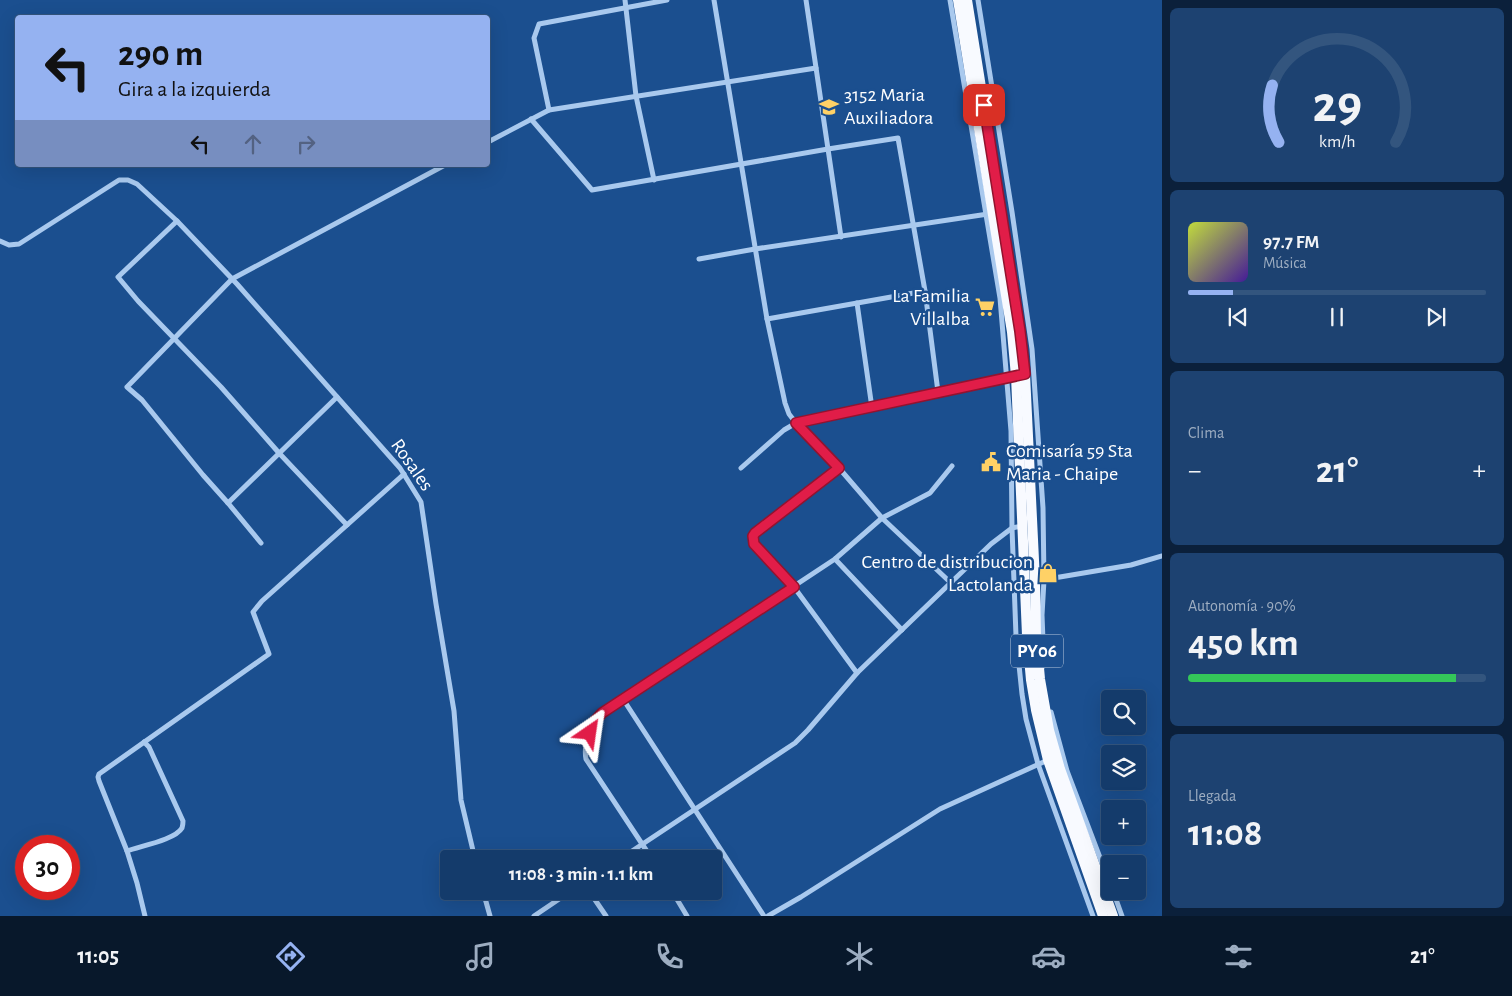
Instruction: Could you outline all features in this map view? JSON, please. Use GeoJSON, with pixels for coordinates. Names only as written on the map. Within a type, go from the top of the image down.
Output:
{"type":"FeatureCollection","features":[{"type":"Feature","properties":{"kind":"highway","name":"PY06"},"geometry":{"type":"LineString","coordinates":[[958,0],[1020,374],[1037,581],[1037,655],[1040,679],[1049,730],[1060,769],[1113,916]]}},
{"type":"Feature","properties":{"kind":"highway","name":"PY06"},"geometry":{"type":"LineString","coordinates":[[967,0],[993,213]]}},
{"type":"Feature","properties":{"kind":"highway","name":"PY06"},"geometry":{"type":"LineString","coordinates":[[1020,374],[1022,526],[1026,622],[1031,680],[1043,762],[1103,916]]}},
{"type":"Feature","properties":{"kind":"street"},"geometry":{"type":"LineString","coordinates":[[625,0],[636,96],[654,180]]}},
{"type":"Feature","properties":{"kind":"street"},"geometry":{"type":"LineString","coordinates":[[549,110],[534,38],[539,24],[667,0]]}},
{"type":"Feature","properties":{"kind":"street"},"geometry":{"type":"LineString","coordinates":[[714,0],[767,320],[785,403],[796,423],[839,468],[882,518],[951,583]]}},
{"type":"Feature","properties":{"kind":"street"},"geometry":{"type":"LineString","coordinates":[[806,0],[841,237]]}},
{"type":"Feature","properties":{"kind":"street"},"geometry":{"type":"LineString","coordinates":[[950,0],[993,213],[1000,298],[1020,374]]}},
{"type":"Feature","properties":{"kind":"street"},"geometry":{"type":"LineString","coordinates":[[978,0],[1032,349],[1020,374],[1011,431],[1016,636],[1022,694],[1026,718],[1043,762],[1094,916]]}},
{"type":"Feature","properties":{"kind":"street"},"geometry":{"type":"LineString","coordinates":[[490,141],[549,110],[816,68]]}},
{"type":"Feature","properties":{"kind":"street"},"geometry":{"type":"LineString","coordinates":[[531,119],[592,190],[898,138],[925,291],[938,392]]}},
{"type":"Feature","properties":{"kind":"street"},"geometry":{"type":"LineString","coordinates":[[261,543],[202,475],[142,400],[127,387],[232,279],[441,167]]}},
{"type":"Feature","properties":{"kind":"street","name":"Rosales"},"geometry":{"type":"LineString","coordinates":[[0,241],[9,245],[20,244],[119,180],[128,180],[137,184],[177,221],[232,279],[404,474],[421,502],[454,711],[461,800],[472,850]]}},
{"type":"Feature","properties":{"kind":"street"},"geometry":{"type":"LineString","coordinates":[[699,259],[993,213]]}},
{"type":"Feature","properties":{"kind":"street"},"geometry":{"type":"LineString","coordinates":[[177,221],[118,277],[138,301],[221,388],[278,453],[347,525]]}},
{"type":"Feature","properties":{"kind":"street"},"geometry":{"type":"LineString","coordinates":[[767,320],[925,291]]}},
{"type":"Feature","properties":{"kind":"street"},"geometry":{"type":"LineString","coordinates":[[857,303],[872,408]]}},
{"type":"Feature","properties":{"kind":"street"},"geometry":{"type":"LineString","coordinates":[[741,468],[784,430],[796,423],[872,408],[1020,374]]}},
{"type":"Feature","properties":{"kind":"street"},"geometry":{"type":"LineString","coordinates":[[228,503],[337,397]]}},
{"type":"Feature","properties":{"kind":"street"},"geometry":{"type":"LineString","coordinates":[[647,850],[586,759],[584,751],[594,722],[602,713],[835,559],[882,518],[930,493],[952,466]]}},
{"type":"Feature","properties":{"kind":"street"},"geometry":{"type":"LineString","coordinates":[[839,468],[753,536],[754,544],[794,587],[857,673]]}},
{"type":"Feature","properties":{"kind":"street"},"geometry":{"type":"LineString","coordinates":[[145,916],[127,850],[98,777],[102,771],[269,654],[253,612],[262,601],[404,474]]}},
{"type":"Feature","properties":{"kind":"street"},"geometry":{"type":"LineString","coordinates":[[1022,511],[1027,523],[1029,579],[1037,581],[1131,565],[1162,556]]}},
{"type":"Feature","properties":{"kind":"street"},"geometry":{"type":"LineString","coordinates":[[634,850],[794,743],[808,730],[857,673],[991,544],[1012,528],[1022,526]]}},
{"type":"Feature","properties":{"kind":"street"},"geometry":{"type":"LineString","coordinates":[[835,559],[902,630]]}},
{"type":"Feature","properties":{"kind":"street"},"geometry":{"type":"LineString","coordinates":[[1026,622],[1037,581]]}},
{"type":"Feature","properties":{"kind":"street"},"geometry":{"type":"LineString","coordinates":[[1037,581],[1042,615],[1044,677],[1051,713],[1067,771],[1101,860]]}},
{"type":"Feature","properties":{"kind":"street"},"geometry":{"type":"LineString","coordinates":[[623,700],[764,916]]}},
{"type":"Feature","properties":{"kind":"street"},"geometry":{"type":"LineString","coordinates":[[127,850],[173,836],[183,825],[159,768],[149,747],[144,742]]}},
{"type":"Feature","properties":{"kind":"street"},"geometry":{"type":"LineString","coordinates":[[768,916],[940,809],[1043,762]]}},
{"type":"Feature","properties":{"kind":"street"},"geometry":{"type":"LineString","coordinates":[[486,900],[490,916]]}},
{"type":"Feature","properties":{"kind":"street"},"geometry":{"type":"LineString","coordinates":[[534,916],[558,900]]}},
{"type":"Feature","properties":{"kind":"street"},"geometry":{"type":"LineString","coordinates":[[595,900],[606,916]]}},
{"type":"Feature","properties":{"kind":"street"},"geometry":{"type":"LineString","coordinates":[[677,900],[687,916]]}},
{"type":"Feature","properties":{"kind":"street"},"geometry":{"type":"LineString","coordinates":[[1116,900],[1122,916]]}},
{"type":"Feature","properties":{"kind":"place","name":"3152 Maria Auxiliadora"},"geometry":{"type":"Point","coordinates":[829,107]}},
{"type":"Feature","properties":{"kind":"place","name":"La Familia Villalba"},"geometry":{"type":"Point","coordinates":[985,307]}},
{"type":"Feature","properties":{"kind":"place","name":"Comisaría 59 Sta Maria - Chaipe"},"geometry":{"type":"Point","coordinates":[991,462]}},
{"type":"Feature","properties":{"kind":"place","name":"Centro de distribucion Lactolanda"},"geometry":{"type":"Point","coordinates":[1048,573]}},
{"type":"Feature","properties":{"kind":"route"},"geometry":{"type":"LineString","coordinates":[[590,733],[594,722],[602,713],[794,587],[754,544],[753,536],[839,468],[796,423],[1025,374],[1002,212],[984,105]]}}]}
